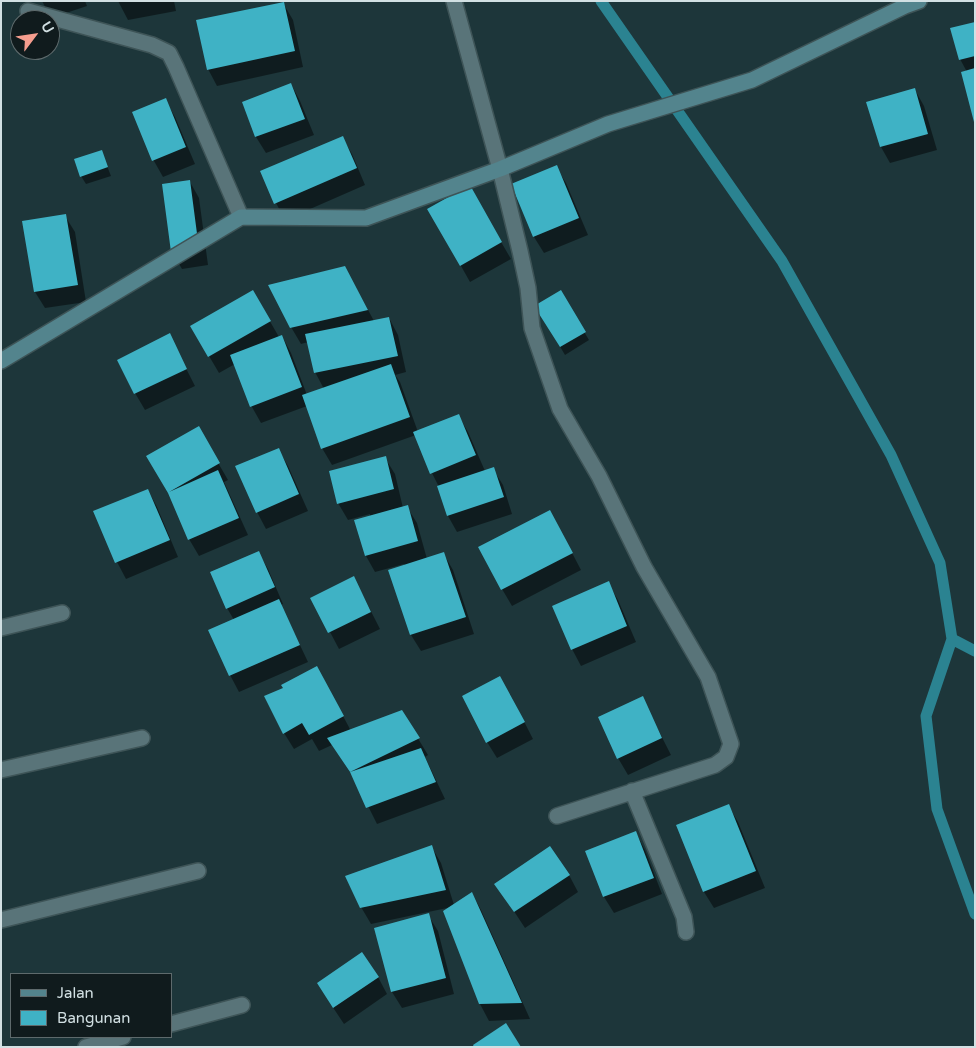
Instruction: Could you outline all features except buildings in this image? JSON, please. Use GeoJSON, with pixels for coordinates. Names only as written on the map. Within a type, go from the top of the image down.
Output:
{"type":"FeatureCollection","features":[{"type":"Feature","properties":{"kind":"street"},"geometry":{"type":"LineString","coordinates":[[454,1],[500,169],[528,288],[532,328],[560,409],[599,476],[644,567],[708,677],[731,744],[726,757],[715,765],[557,816]]}},
{"type":"Feature","properties":{"kind":"street"},"geometry":{"type":"LineString","coordinates":[[1,361],[241,217],[366,218],[500,169],[608,124],[752,80],[909,3]]}},
{"type":"Feature","properties":{"kind":"street"},"geometry":{"type":"LineString","coordinates":[[60,20],[152,45],[169,54],[176,66],[241,217]]}},
{"type":"Feature","properties":{"kind":"street"},"geometry":{"type":"LineString","coordinates":[[1,628],[62,613]]}},
{"type":"Feature","properties":{"kind":"street"},"geometry":{"type":"LineString","coordinates":[[1,770],[142,738]]}},
{"type":"Feature","properties":{"kind":"street"},"geometry":{"type":"LineString","coordinates":[[632,791],[684,917],[686,932]]}},
{"type":"Feature","properties":{"kind":"street"},"geometry":{"type":"LineString","coordinates":[[1,920],[198,871]]}},
{"type":"Feature","properties":{"kind":"street"},"geometry":{"type":"LineString","coordinates":[[172,1024],[242,1004]]}},
{"type":"Feature","properties":{"kind":"street"},"geometry":{"type":"LineString","coordinates":[[86,1047],[119,1038]]}},
{"type":"Feature","properties":{"kind":"waterway"},"geometry":{"type":"LineString","coordinates":[[601,1],[782,261],[891,455],[940,563],[952,639],[926,716],[937,809],[975,914]]}},
{"type":"Feature","properties":{"kind":"waterway"},"geometry":{"type":"LineString","coordinates":[[952,639],[975,651]]}}]}
